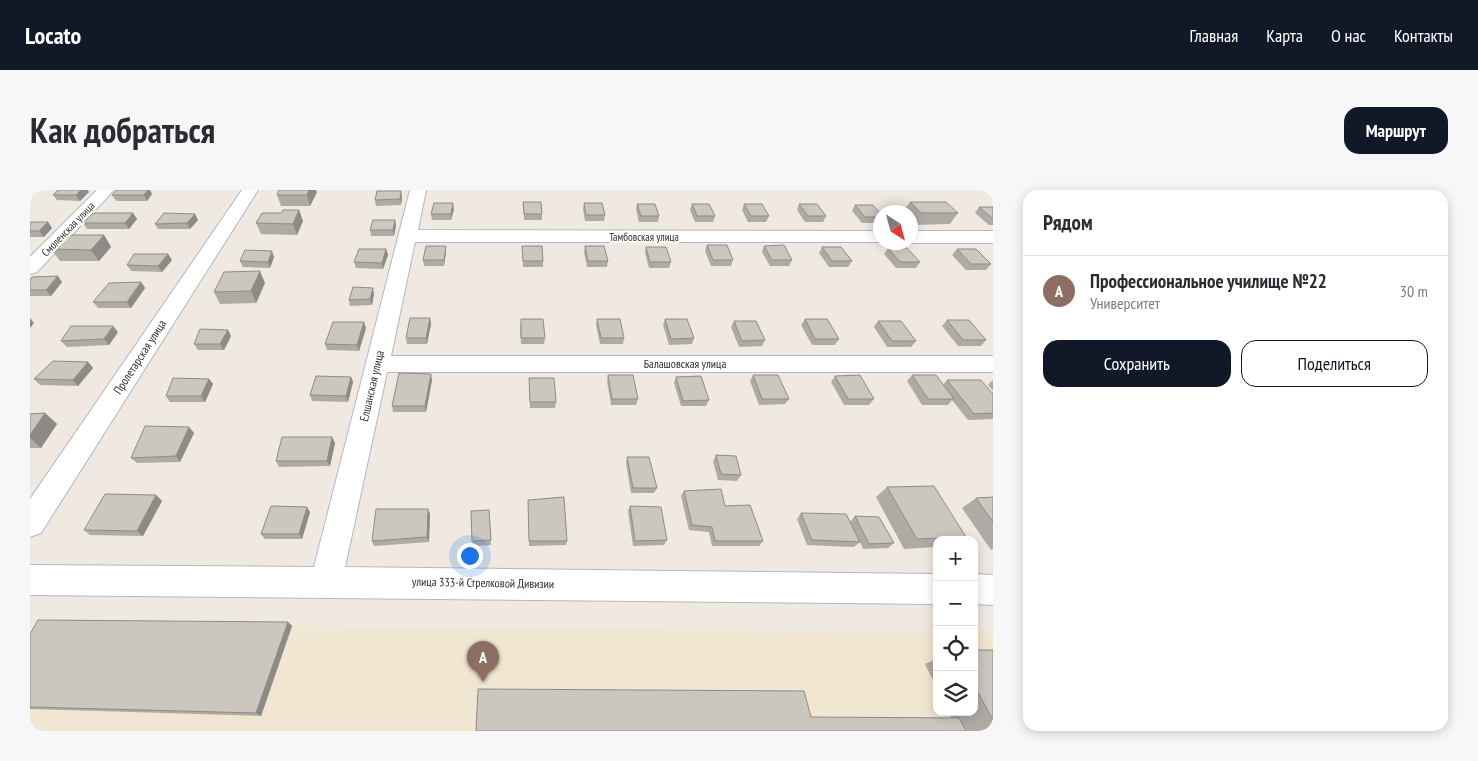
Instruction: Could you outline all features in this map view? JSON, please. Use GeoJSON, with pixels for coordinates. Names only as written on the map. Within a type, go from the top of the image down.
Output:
{"type":"FeatureCollection","features":[{"type":"Feature","properties":{"kind":"street","name":"Смоленская улица"},"geometry":{"type":"LineString","coordinates":[[30,268],[106,190]]}},
{"type":"Feature","properties":{"kind":"street","name":"Пролетарская улица"},"geometry":{"type":"LineString","coordinates":[[30,524],[250,190]]}},
{"type":"Feature","properties":{"kind":"street","name":"Елшанская улица"},"geometry":{"type":"LineString","coordinates":[[326,582],[418,190]]}},
{"type":"Feature","properties":{"kind":"street","name":"Тамбовская улица"},"geometry":{"type":"LineString","coordinates":[[407,236],[873,237]]}},
{"type":"Feature","properties":{"kind":"street"},"geometry":{"type":"LineString","coordinates":[[918,237],[993,237]]}},
{"type":"Feature","properties":{"kind":"street","name":"Балашовская улица"},"geometry":{"type":"LineString","coordinates":[[377,364],[993,364]]}},
{"type":"Feature","properties":{"kind":"street","name":"улица 333-й Стрелковой Дивизии"},"geometry":{"type":"LineString","coordinates":[[30,580],[933,589]]}},
{"type":"Feature","properties":{"kind":"street"},"geometry":{"type":"LineString","coordinates":[[978,589],[993,590]]}},
{"type":"Feature","properties":{"kind":"shaded area"},"geometry":{"type":"Polygon","coordinates":[[[47,624],[933,632],[933,716],[978,716],[978,633],[993,633],[993,731],[30,731],[30,652],[47,624]]]}},
{"type":"Feature","properties":{"kind":"building"},"geometry":{"type":"Polygon","coordinates":[[[58,190],[81,190],[76,195],[53,195],[58,190]]]}},
{"type":"Feature","properties":{"kind":"building"},"geometry":{"type":"Polygon","coordinates":[[[117,190],[148,190],[144,195],[112,195],[117,190]]]}},
{"type":"Feature","properties":{"kind":"building"},"geometry":{"type":"Polygon","coordinates":[[[279,190],[309,190],[307,195],[277,195],[279,190]]]}},
{"type":"Feature","properties":{"kind":"building"},"geometry":{"type":"Polygon","coordinates":[[[377,191],[401,191],[400,199],[375,200],[377,191]]]}},
{"type":"Feature","properties":{"kind":"building"},"geometry":{"type":"Polygon","coordinates":[[[523,202],[541,202],[542,214],[524,214],[523,202]]]}},
{"type":"Feature","properties":{"kind":"building"},"geometry":{"type":"Polygon","coordinates":[[[910,202],[946,202],[958,213],[921,213],[918,210],[918,205],[913,205],[910,202]]]}},
{"type":"Feature","properties":{"kind":"building"},"geometry":{"type":"Polygon","coordinates":[[[434,203],[453,203],[451,214],[431,214],[434,203]]]}},
{"type":"Feature","properties":{"kind":"building"},"geometry":{"type":"Polygon","coordinates":[[[584,203],[602,203],[605,215],[586,215],[584,203]]]}},
{"type":"Feature","properties":{"kind":"building"},"geometry":{"type":"Polygon","coordinates":[[[637,204],[655,204],[659,216],[641,216],[637,204]]]}},
{"type":"Feature","properties":{"kind":"building"},"geometry":{"type":"Polygon","coordinates":[[[692,204],[709,204],[715,216],[697,216],[692,204]]]}},
{"type":"Feature","properties":{"kind":"building"},"geometry":{"type":"Polygon","coordinates":[[[744,204],[762,204],[769,216],[751,216],[744,204]]]}},
{"type":"Feature","properties":{"kind":"building"},"geometry":{"type":"Polygon","coordinates":[[[799,204],[817,204],[826,216],[808,216],[799,204]]]}},
{"type":"Feature","properties":{"kind":"building"},"geometry":{"type":"Polygon","coordinates":[[[855,205],[873,205],[873,217],[865,217],[855,205]]]}},
{"type":"Feature","properties":{"kind":"building"},"geometry":{"type":"Polygon","coordinates":[[[979,207],[993,207],[993,219],[979,207]]]}},
{"type":"Feature","properties":{"kind":"building"},"geometry":{"type":"Polygon","coordinates":[[[283,210],[299,210],[293,224],[256,223],[262,213],[281,213],[283,210]]]}},
{"type":"Feature","properties":{"kind":"building"},"geometry":{"type":"Polygon","coordinates":[[[93,213],[133,213],[125,223],[83,223],[93,213]]]}},
{"type":"Feature","properties":{"kind":"building"},"geometry":{"type":"Polygon","coordinates":[[[164,213],[195,214],[187,223],[155,224],[164,213]]]}},
{"type":"Feature","properties":{"kind":"building"},"geometry":{"type":"Polygon","coordinates":[[[373,220],[395,220],[393,230],[370,230],[373,220]]]}},
{"type":"Feature","properties":{"kind":"building"},"geometry":{"type":"Polygon","coordinates":[[[30,222],[48,222],[39,231],[30,231],[30,222]]]}},
{"type":"Feature","properties":{"kind":"building"},"geometry":{"type":"Polygon","coordinates":[[[64,235],[104,235],[91,250],[51,249],[64,235]]]}},
{"type":"Feature","properties":{"kind":"building"},"geometry":{"type":"Polygon","coordinates":[[[707,245],[727,245],[733,260],[713,260],[707,245]]]}},
{"type":"Feature","properties":{"kind":"building"},"geometry":{"type":"Polygon","coordinates":[[[784,245],[792,260],[772,260],[764,246],[784,245]]]}},
{"type":"Feature","properties":{"kind":"building"},"geometry":{"type":"Polygon","coordinates":[[[426,246],[446,246],[444,260],[423,260],[426,246]]]}},
{"type":"Feature","properties":{"kind":"building"},"geometry":{"type":"Polygon","coordinates":[[[522,246],[542,246],[543,261],[523,261],[522,246]]]}},
{"type":"Feature","properties":{"kind":"building"},"geometry":{"type":"Polygon","coordinates":[[[585,246],[604,246],[608,261],[588,261],[585,246]]]}},
{"type":"Feature","properties":{"kind":"building"},"geometry":{"type":"Polygon","coordinates":[[[646,247],[666,247],[671,262],[650,262],[646,247]]]}},
{"type":"Feature","properties":{"kind":"building"},"geometry":{"type":"Polygon","coordinates":[[[822,247],[841,247],[852,261],[832,261],[822,247]]]}},
{"type":"Feature","properties":{"kind":"building"},"geometry":{"type":"Polygon","coordinates":[[[359,249],[386,249],[382,263],[354,262],[359,249]]]}},
{"type":"Feature","properties":{"kind":"building"},"geometry":{"type":"Polygon","coordinates":[[[957,249],[976,249],[991,264],[971,264],[957,249]]]}},
{"type":"Feature","properties":{"kind":"building"},"geometry":{"type":"Polygon","coordinates":[[[245,250],[272,251],[268,262],[240,261],[245,250]]]}},
{"type":"Feature","properties":{"kind":"building"},"geometry":{"type":"Polygon","coordinates":[[[890,250],[909,250],[920,262],[900,262],[890,250]]]}},
{"type":"Feature","properties":{"kind":"building"},"geometry":{"type":"Polygon","coordinates":[[[134,254],[168,254],[158,266],[127,265],[134,254]]]}},
{"type":"Feature","properties":{"kind":"building"},"geometry":{"type":"Polygon","coordinates":[[[260,271],[251,291],[214,292],[224,272],[260,271]]]}},
{"type":"Feature","properties":{"kind":"building"},"geometry":{"type":"Polygon","coordinates":[[[58,276],[46,290],[30,290],[30,280],[32,277],[58,276]]]}},
{"type":"Feature","properties":{"kind":"building"},"geometry":{"type":"Polygon","coordinates":[[[141,282],[127,302],[93,302],[109,283],[141,282]]]}},
{"type":"Feature","properties":{"kind":"building"},"geometry":{"type":"Polygon","coordinates":[[[353,287],[373,288],[370,299],[349,300],[353,287]]]}},
{"type":"Feature","properties":{"kind":"building"},"geometry":{"type":"Polygon","coordinates":[[[410,318],[430,318],[426,338],[406,338],[410,318]]]}},
{"type":"Feature","properties":{"kind":"building"},"geometry":{"type":"Polygon","coordinates":[[[521,319],[543,319],[545,338],[521,338],[521,319]]]}},
{"type":"Feature","properties":{"kind":"building"},"geometry":{"type":"Polygon","coordinates":[[[597,319],[620,319],[624,338],[601,338],[597,319]]]}},
{"type":"Feature","properties":{"kind":"building"},"geometry":{"type":"Polygon","coordinates":[[[665,319],[687,319],[694,338],[671,339],[665,319]]]}},
{"type":"Feature","properties":{"kind":"building"},"geometry":{"type":"Polygon","coordinates":[[[805,319],[827,319],[839,339],[815,339],[805,319]]]}},
{"type":"Feature","properties":{"kind":"building"},"geometry":{"type":"Polygon","coordinates":[[[947,320],[969,320],[986,340],[963,340],[947,320]]]}},
{"type":"Feature","properties":{"kind":"building"},"geometry":{"type":"Polygon","coordinates":[[[734,321],[756,321],[765,340],[742,341],[734,321]]]}},
{"type":"Feature","properties":{"kind":"building"},"geometry":{"type":"Polygon","coordinates":[[[878,321],[901,321],[916,341],[892,341],[878,321]]]}},
{"type":"Feature","properties":{"kind":"building"},"geometry":{"type":"Polygon","coordinates":[[[333,322],[364,322],[357,345],[325,344],[333,322]]]}},
{"type":"Feature","properties":{"kind":"building"},"geometry":{"type":"Polygon","coordinates":[[[71,326],[113,326],[104,339],[61,341],[71,326]]]}},
{"type":"Feature","properties":{"kind":"building"},"geometry":{"type":"Polygon","coordinates":[[[200,329],[228,330],[220,344],[194,344],[200,329]]]}},
{"type":"Feature","properties":{"kind":"building"},"geometry":{"type":"Polygon","coordinates":[[[53,361],[88,362],[73,380],[34,379],[53,361]]]}},
{"type":"Feature","properties":{"kind":"building"},"geometry":{"type":"Polygon","coordinates":[[[399,373],[431,374],[425,406],[392,406],[399,373]]]}},
{"type":"Feature","properties":{"kind":"building"},"geometry":{"type":"Polygon","coordinates":[[[608,375],[633,375],[638,399],[612,399],[608,375]]]}},
{"type":"Feature","properties":{"kind":"building"},"geometry":{"type":"Polygon","coordinates":[[[753,375],[778,375],[789,399],[762,399],[753,375]]]}},
{"type":"Feature","properties":{"kind":"building"},"geometry":{"type":"Polygon","coordinates":[[[860,375],[874,399],[848,399],[835,376],[860,375]]]}},
{"type":"Feature","properties":{"kind":"building"},"geometry":{"type":"Polygon","coordinates":[[[912,375],[936,375],[954,399],[928,399],[912,375]]]}},
{"type":"Feature","properties":{"kind":"building"},"geometry":{"type":"Polygon","coordinates":[[[316,376],[351,377],[346,396],[310,395],[316,376]]]}},
{"type":"Feature","properties":{"kind":"building"},"geometry":{"type":"Polygon","coordinates":[[[701,376],[709,400],[683,401],[676,377],[701,376]]]}},
{"type":"Feature","properties":{"kind":"building"},"geometry":{"type":"Polygon","coordinates":[[[173,378],[209,379],[201,396],[166,396],[173,378]]]}},
{"type":"Feature","properties":{"kind":"building"},"geometry":{"type":"Polygon","coordinates":[[[529,378],[554,378],[556,402],[530,402],[529,378]]]}},
{"type":"Feature","properties":{"kind":"building"},"geometry":{"type":"Polygon","coordinates":[[[947,380],[981,380],[993,394],[993,413],[974,414],[947,380]]]}},
{"type":"Feature","properties":{"kind":"building"},"geometry":{"type":"Polygon","coordinates":[[[45,413],[30,435],[30,414],[45,413]]]}},
{"type":"Feature","properties":{"kind":"building"},"geometry":{"type":"Polygon","coordinates":[[[145,426],[189,427],[176,456],[131,458],[145,426]]]}},
{"type":"Feature","properties":{"kind":"building"},"geometry":{"type":"Polygon","coordinates":[[[282,437],[332,437],[327,461],[276,461],[282,437]]]}},
{"type":"Feature","properties":{"kind":"building"},"geometry":{"type":"Polygon","coordinates":[[[716,455],[736,456],[741,475],[721,474],[716,455]]]}},
{"type":"Feature","properties":{"kind":"building"},"geometry":{"type":"Polygon","coordinates":[[[627,457],[649,457],[657,488],[633,488],[627,457]]]}},
{"type":"Feature","properties":{"kind":"building"},"geometry":{"type":"Polygon","coordinates":[[[934,486],[965,536],[933,536],[933,538],[917,539],[887,487],[934,486]]]}},
{"type":"Feature","properties":{"kind":"building"},"geometry":{"type":"Polygon","coordinates":[[[721,489],[725,506],[750,505],[763,541],[715,541],[712,527],[692,525],[684,491],[721,489]]]}},
{"type":"Feature","properties":{"kind":"building"},"geometry":{"type":"Polygon","coordinates":[[[105,494],[156,495],[137,531],[84,530],[105,494]]]}},
{"type":"Feature","properties":{"kind":"building"},"geometry":{"type":"Polygon","coordinates":[[[564,497],[567,541],[529,541],[528,500],[564,497]]]}},
{"type":"Feature","properties":{"kind":"building"},"geometry":{"type":"Polygon","coordinates":[[[993,497],[993,522],[976,498],[993,497]]]}},
{"type":"Feature","properties":{"kind":"building"},"geometry":{"type":"Polygon","coordinates":[[[271,506],[307,507],[299,534],[261,534],[271,506]]]}},
{"type":"Feature","properties":{"kind":"building"},"geometry":{"type":"Polygon","coordinates":[[[630,506],[661,507],[667,540],[635,541],[630,506]]]}},
{"type":"Feature","properties":{"kind":"building"},"geometry":{"type":"Polygon","coordinates":[[[376,509],[428,509],[427,537],[372,541],[376,509]]]}},
{"type":"Feature","properties":{"kind":"building"},"geometry":{"type":"Polygon","coordinates":[[[489,510],[491,540],[472,541],[471,511],[489,510]]]}},
{"type":"Feature","properties":{"kind":"building"},"geometry":{"type":"Polygon","coordinates":[[[801,513],[846,514],[860,542],[812,540],[801,513]]]}},
{"type":"Feature","properties":{"kind":"building"},"geometry":{"type":"Polygon","coordinates":[[[855,516],[879,517],[894,543],[869,544],[855,516]]]}},
{"type":"Feature","properties":{"kind":"building"},"geometry":{"type":"Polygon","coordinates":[[[38,620],[288,622],[256,713],[30,707],[30,634],[38,620]]]}},
{"type":"Feature","properties":{"kind":"building"},"geometry":{"type":"Polygon","coordinates":[[[978,650],[993,650],[993,720],[978,692],[978,650]]]}},
{"type":"Feature","properties":{"kind":"building"},"geometry":{"type":"Polygon","coordinates":[[[478,689],[804,691],[811,717],[959,718],[966,731],[476,731],[478,689]]]}},
{"type":"Feature","properties":{"kind":"place","name":"Профессиональное училище №22"},"geometry":{"type":"Point","coordinates":[483,682]}}]}
